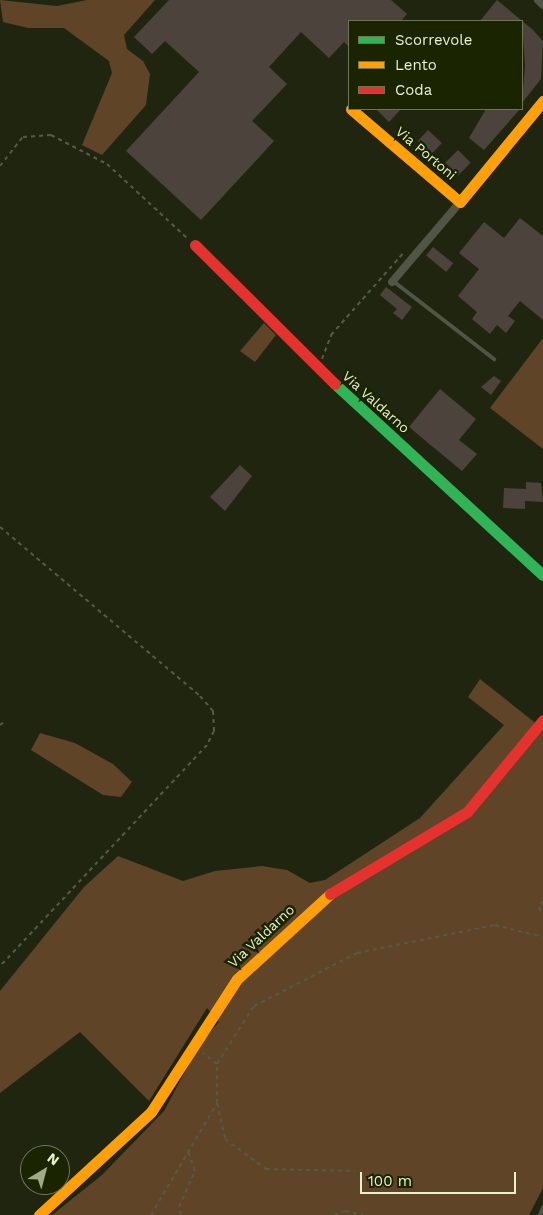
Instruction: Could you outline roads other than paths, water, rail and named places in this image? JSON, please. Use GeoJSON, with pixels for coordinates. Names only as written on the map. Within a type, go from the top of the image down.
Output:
{"type":"FeatureCollection","features":[{"type":"Feature","properties":{"kind":"street"},"geometry":{"type":"LineString","coordinates":[[538,0],[543,4]]}},
{"type":"Feature","properties":{"kind":"street","name":"Via Portoni"},"geometry":{"type":"LineString","coordinates":[[392,282],[543,101]]}},
{"type":"Feature","properties":{"kind":"street","name":"Via Portoni"},"geometry":{"type":"LineString","coordinates":[[351,110],[460,202]]}},
{"type":"Feature","properties":{"kind":"street","name":"Via Valdarno"},"geometry":{"type":"LineString","coordinates":[[195,245],[320,371],[543,575]]}},
{"type":"Feature","properties":{"kind":"street","name":"Via Valdarno"},"geometry":{"type":"LineString","coordinates":[[39,1215],[151,1112],[191,1043],[237,979],[329,895],[467,812],[543,720]]}},
{"type":"Feature","properties":{"kind":"lane"},"geometry":{"type":"LineString","coordinates":[[392,282],[494,358]]}},
{"type":"Feature","properties":{"kind":"lane"},"geometry":{"type":"LineString","coordinates":[[540,1215],[543,1208]]}}]}
